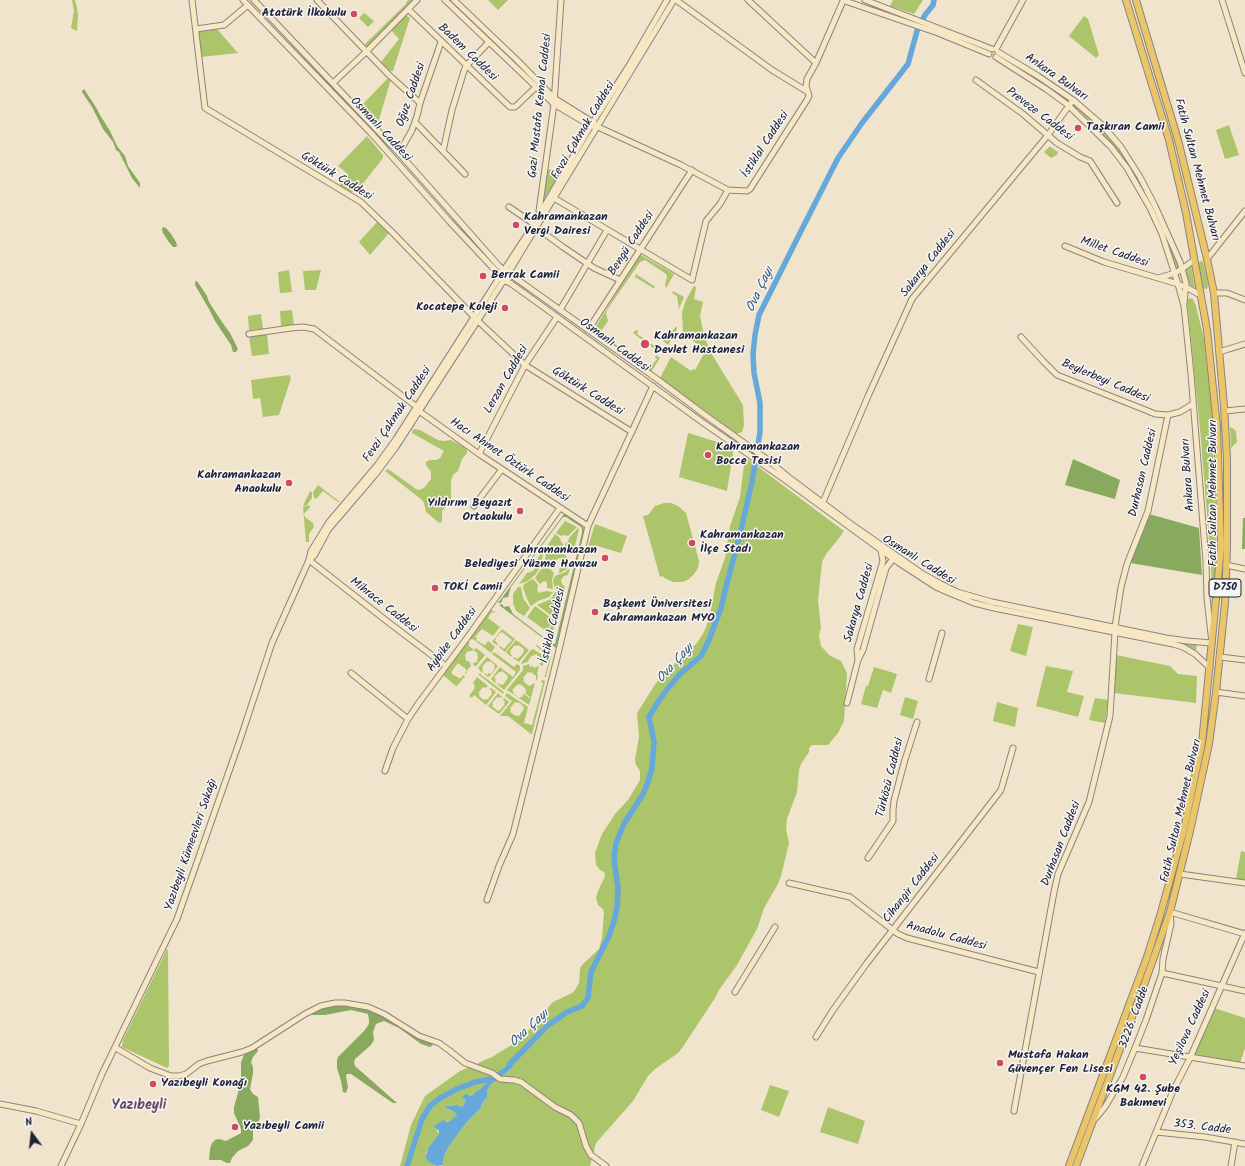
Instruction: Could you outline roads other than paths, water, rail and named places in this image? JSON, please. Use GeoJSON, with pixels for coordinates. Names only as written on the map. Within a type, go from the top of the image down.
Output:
{"type":"FeatureCollection","features":[{"type":"Feature","properties":{"kind":"highway","name":"Fatih Sultan Mehmet Bulvarı"},"geometry":{"type":"LineString","coordinates":[[1072,1165],[1138,983],[1160,916],[1184,829],[1202,743],[1221,547],[1217,427],[1208,342],[1186,213],[1169,140],[1126,0]]}},
{"type":"Feature","properties":{"kind":"highway","name":"Fatih Sultan Mehmet Bulvarı"},"geometry":{"type":"LineString","coordinates":[[1072,1165],[1093,1121],[1144,985],[1170,912],[1180,874],[1209,744],[1220,657],[1227,547],[1225,412],[1214,292],[1178,140],[1136,0]]}},
{"type":"Feature","properties":{"kind":"highway"},"geometry":{"type":"LineString","coordinates":[[1194,260],[1202,257],[1207,259]]}},
{"type":"Feature","properties":{"kind":"highway"},"geometry":{"type":"LineString","coordinates":[[1200,295],[1208,295],[1214,292]]}},
{"type":"Feature","properties":{"kind":"street"},"geometry":{"type":"LineString","coordinates":[[192,0],[196,28],[224,25],[248,5]]}},
{"type":"Feature","properties":{"kind":"street","name":"Osmanlı Caddesi"},"geometry":{"type":"LineString","coordinates":[[243,0],[371,133],[450,222],[500,275]]}},
{"type":"Feature","properties":{"kind":"street","name":"Osmanlı Caddesi"},"geometry":{"type":"LineString","coordinates":[[254,0],[399,153],[499,266],[764,457],[851,524],[910,565],[957,592],[992,602],[1183,647],[1195,654],[1210,668]]}},
{"type":"Feature","properties":{"kind":"street"},"geometry":{"type":"LineString","coordinates":[[317,0],[389,75],[420,103]]}},
{"type":"Feature","properties":{"kind":"street"},"geometry":{"type":"LineString","coordinates":[[333,83],[417,0]]}},
{"type":"Feature","properties":{"kind":"street"},"geometry":{"type":"LineString","coordinates":[[445,0],[536,87],[554,101],[592,124],[692,170],[728,190],[704,226],[692,280],[554,198]]}},
{"type":"Feature","properties":{"kind":"street"},"geometry":{"type":"LineString","coordinates":[[454,0],[518,61],[554,101]]}},
{"type":"Feature","properties":{"kind":"street","name":"Gazi Mustafa Kemal Caddesi"},"geometry":{"type":"LineString","coordinates":[[539,214],[554,101],[561,0]]}},
{"type":"Feature","properties":{"kind":"street","name":"Fevzi Çakmak Caddesi"},"geometry":{"type":"LineString","coordinates":[[535,226],[539,214],[667,0]]}},
{"type":"Feature","properties":{"kind":"street"},"geometry":{"type":"LineString","coordinates":[[675,0],[772,70],[808,92]]}},
{"type":"Feature","properties":{"kind":"street","name":"Fevzi Çakmak Caddesi"},"geometry":{"type":"LineString","coordinates":[[507,271],[554,198],[675,0]]}},
{"type":"Feature","properties":{"kind":"street"},"geometry":{"type":"LineString","coordinates":[[748,0],[816,63]]}},
{"type":"Feature","properties":{"kind":"street"},"geometry":{"type":"LineString","coordinates":[[865,0],[909,16],[939,31]]}},
{"type":"Feature","properties":{"kind":"street"},"geometry":{"type":"LineString","coordinates":[[989,54],[995,50],[1022,0]]}},
{"type":"Feature","properties":{"kind":"street"},"geometry":{"type":"LineString","coordinates":[[1222,0],[1245,73]]}},
{"type":"Feature","properties":{"kind":"street","name":"İstiklal Caddesi"},"geometry":{"type":"LineString","coordinates":[[728,190],[747,191],[750,189],[807,100],[809,96],[806,83],[844,1]]}},
{"type":"Feature","properties":{"kind":"street","name":"Ankara Bulvarı"},"geometry":{"type":"LineString","coordinates":[[844,1],[995,50],[1038,76],[1073,100],[1109,133],[1128,158],[1155,206],[1182,269],[1186,287],[1184,306]]}},
{"type":"Feature","properties":{"kind":"street","name":"Badem Caddesi"},"geometry":{"type":"LineString","coordinates":[[408,9],[510,107],[515,107],[536,87]]}},
{"type":"Feature","properties":{"kind":"street","name":"Göktürk Caddesi"},"geometry":{"type":"LineString","coordinates":[[196,28],[205,108],[361,202],[476,319],[525,365],[632,432]]}},
{"type":"Feature","properties":{"kind":"street","name":"Ankara Bulvarı"},"geometry":{"type":"LineString","coordinates":[[939,31],[989,54],[992,57],[996,57],[1068,105],[1103,138],[1127,168],[1143,195],[1155,220],[1172,264],[1184,306],[1206,562],[1207,598],[1212,643]]}},
{"type":"Feature","properties":{"kind":"street","name":"Oğuz Caddesi"},"geometry":{"type":"LineString","coordinates":[[399,153],[415,122],[441,42]]}},
{"type":"Feature","properties":{"kind":"street"},"geometry":{"type":"LineString","coordinates":[[443,151],[452,110],[466,66],[489,42]]}},
{"type":"Feature","properties":{"kind":"street"},"geometry":{"type":"LineString","coordinates":[[995,50],[998,54],[996,57]]}},
{"type":"Feature","properties":{"kind":"street"},"geometry":{"type":"LineString","coordinates":[[1034,81],[1038,76]]}},
{"type":"Feature","properties":{"kind":"street","name":"Preveze Caddesi"},"geometry":{"type":"LineString","coordinates":[[976,80],[1023,114],[1057,143],[1080,157],[1090,161],[1117,203]]}},
{"type":"Feature","properties":{"kind":"street","name":"Sakarya Caddesi"},"geometry":{"type":"LineString","coordinates":[[823,502],[872,387],[912,299],[1048,135],[1073,100]]}},
{"type":"Feature","properties":{"kind":"street"},"geometry":{"type":"LineString","coordinates":[[415,122],[466,174]]}},
{"type":"Feature","properties":{"kind":"street","name":"Bengü Caddesi"},"geometry":{"type":"LineString","coordinates":[[588,330],[692,170]]}},
{"type":"Feature","properties":{"kind":"street"},"geometry":{"type":"LineString","coordinates":[[509,207],[588,264],[620,280]]}},
{"type":"Feature","properties":{"kind":"street"},"geometry":{"type":"LineString","coordinates":[[1207,259],[1245,212]]}},
{"type":"Feature","properties":{"kind":"street"},"geometry":{"type":"LineString","coordinates":[[560,310],[607,230]]}},
{"type":"Feature","properties":{"kind":"street","name":"Millet Caddesi"},"geometry":{"type":"LineString","coordinates":[[1065,246],[1104,262],[1178,284]]}},
{"type":"Feature","properties":{"kind":"street"},"geometry":{"type":"LineString","coordinates":[[1174,273],[1194,260]]}},
{"type":"Feature","properties":{"kind":"street","name":"Millet Caddesi"},"geometry":{"type":"LineString","coordinates":[[1160,278],[1169,270],[1172,264]]}},
{"type":"Feature","properties":{"kind":"street"},"geometry":{"type":"LineString","coordinates":[[501,271],[507,271],[509,278],[505,280],[502,279],[500,275],[501,271]]}},
{"type":"Feature","properties":{"kind":"street","name":"Millet Caddesi"},"geometry":{"type":"LineString","coordinates":[[1160,278],[1174,273]]}},
{"type":"Feature","properties":{"kind":"street","name":"Fevzi Çakmak Caddesi"},"geometry":{"type":"LineString","coordinates":[[476,319],[500,275]]}},
{"type":"Feature","properties":{"kind":"street","name":"Osmanlı Caddesi"},"geometry":{"type":"LineString","coordinates":[[505,280],[516,286],[881,551],[936,587],[974,603],[994,608],[1115,630],[1179,640],[1212,643]]}},
{"type":"Feature","properties":{"kind":"street","name":"Fevzi Çakmak Caddesi"},"geometry":{"type":"LineString","coordinates":[[272,643],[309,560],[314,556],[328,530],[386,461],[476,319],[505,280]]}},
{"type":"Feature","properties":{"kind":"street"},"geometry":{"type":"LineString","coordinates":[[1178,284],[1200,295]]}},
{"type":"Feature","properties":{"kind":"street"},"geometry":{"type":"LineString","coordinates":[[1214,292],[1227,293],[1245,300]]}},
{"type":"Feature","properties":{"kind":"street","name":"Lerzan Caddesi"},"geometry":{"type":"LineString","coordinates":[[478,454],[525,365],[557,317]]}},
{"type":"Feature","properties":{"kind":"street","name":"Hacı Ahmet Öztürk Caddesi"},"geometry":{"type":"LineString","coordinates":[[249,334],[303,327],[314,330],[478,454],[588,526]]}},
{"type":"Feature","properties":{"kind":"street","name":"Beylerbeyi Caddesi"},"geometry":{"type":"LineString","coordinates":[[1022,337],[1049,367],[1061,377],[1155,414],[1168,415]]}},
{"type":"Feature","properties":{"kind":"street"},"geometry":{"type":"LineString","coordinates":[[1219,352],[1245,344]]}},
{"type":"Feature","properties":{"kind":"street","name":"Osmanlı Caddesi"},"geometry":{"type":"LineString","coordinates":[[653,386],[658,385],[659,382],[657,379]]}},
{"type":"Feature","properties":{"kind":"street","name":"İstiklal Caddesi"},"geometry":{"type":"LineString","coordinates":[[487,900],[499,866],[513,834],[588,526],[653,386]]}},
{"type":"Feature","properties":{"kind":"street"},"geometry":{"type":"LineString","coordinates":[[1168,415],[1180,412],[1193,404]]}},
{"type":"Feature","properties":{"kind":"street"},"geometry":{"type":"LineString","coordinates":[[1225,412],[1245,409]]}},
{"type":"Feature","properties":{"kind":"street","name":"Durhasan Caddesi"},"geometry":{"type":"LineString","coordinates":[[1014,1111],[1056,882],[1089,802],[1110,716],[1115,630],[1121,587],[1127,564],[1148,511],[1168,415]]}},
{"type":"Feature","properties":{"kind":"street"},"geometry":{"type":"LineString","coordinates":[[474,506],[502,469]]}},
{"type":"Feature","properties":{"kind":"street","name":"Aybike Caddesi"},"geometry":{"type":"LineString","coordinates":[[385,771],[393,748],[408,719],[560,508]]}},
{"type":"Feature","properties":{"kind":"street","name":"Sakarya Caddesi"},"geometry":{"type":"LineString","coordinates":[[858,660],[857,649],[883,561],[881,551]]}},
{"type":"Feature","properties":{"kind":"street","name":"Sakarya Caddesi"},"geometry":{"type":"LineString","coordinates":[[847,703],[858,660],[863,650],[886,568],[893,559]]}},
{"type":"Feature","properties":{"kind":"street","name":"Mihrace Caddesi"},"geometry":{"type":"LineString","coordinates":[[309,560],[446,666]]}},
{"type":"Feature","properties":{"kind":"street"},"geometry":{"type":"LineString","coordinates":[[1226,565],[1245,569]]}},
{"type":"Feature","properties":{"kind":"street"},"geometry":{"type":"LineString","coordinates":[[929,679],[942,633]]}},
{"type":"Feature","properties":{"kind":"street","name":"Yazıbeyli Kümeevleri Sokağı"},"geometry":{"type":"LineString","coordinates":[[61,1166],[102,1074],[116,1048],[177,919],[240,740],[272,643]]}},
{"type":"Feature","properties":{"kind":"street"},"geometry":{"type":"LineString","coordinates":[[1220,657],[1245,660]]}},
{"type":"Feature","properties":{"kind":"street"},"geometry":{"type":"LineString","coordinates":[[351,673],[408,719]]}},
{"type":"Feature","properties":{"kind":"street"},"geometry":{"type":"LineString","coordinates":[[1216,692],[1245,696]]}},
{"type":"Feature","properties":{"kind":"street","name":"Türközü Caddesi"},"geometry":{"type":"LineString","coordinates":[[868,858],[893,821],[894,802],[917,722]]}},
{"type":"Feature","properties":{"kind":"street","name":"Cihangir Caddesi"},"geometry":{"type":"LineString","coordinates":[[816,1037],[833,1010],[1001,790],[1013,748]]}},
{"type":"Feature","properties":{"kind":"street"},"geometry":{"type":"LineString","coordinates":[[1180,874],[1245,883]]}},
{"type":"Feature","properties":{"kind":"street","name":"Anadolu Caddesi"},"geometry":{"type":"LineString","coordinates":[[789,883],[850,897],[898,934],[906,938],[1039,972]]}},
{"type":"Feature","properties":{"kind":"street"},"geometry":{"type":"LineString","coordinates":[[1170,912],[1245,934]]}},
{"type":"Feature","properties":{"kind":"street","name":"3226. Cadde"},"geometry":{"type":"LineString","coordinates":[[1093,1121],[1112,1096],[1123,1076],[1135,1048],[1162,973],[1163,959],[1171,924],[1170,912]]}},
{"type":"Feature","properties":{"kind":"street"},"geometry":{"type":"LineString","coordinates":[[735,992],[775,927]]}},
{"type":"Feature","properties":{"kind":"street","name":"Yeşilova Caddesi"},"geometry":{"type":"LineString","coordinates":[[1142,1166],[1177,1082],[1190,1058],[1245,934]]}},
{"type":"Feature","properties":{"kind":"street"},"geometry":{"type":"LineString","coordinates":[[1162,973],[1245,991]]}},
{"type":"Feature","properties":{"kind":"street"},"geometry":{"type":"LineString","coordinates":[[116,1048],[150,1068],[171,1076],[179,1076],[186,1074],[199,1064],[252,1048],[314,1009],[327,1005],[345,1003],[354,1004],[377,1010],[419,1036],[444,1047],[465,1063],[492,1073],[500,1079],[521,1082],[555,1107],[575,1118],[579,1123],[586,1146],[591,1155],[606,1166]]}},
{"type":"Feature","properties":{"kind":"street"},"geometry":{"type":"LineString","coordinates":[[1135,1048],[1245,1066]]}},
{"type":"Feature","properties":{"kind":"street"},"geometry":{"type":"LineString","coordinates":[[0,1104],[36,1111],[81,1124]]}},
{"type":"Feature","properties":{"kind":"street","name":"353. Cadde"},"geometry":{"type":"LineString","coordinates":[[1156,1132],[1206,1137],[1245,1144]]}},
{"type":"Feature","properties":{"kind":"street"},"geometry":{"type":"LineString","coordinates":[[1231,1166],[1235,1142]]}},
{"type":"Feature","properties":{"kind":"water"},"geometry":{"type":"Polygon","coordinates":[[[512,1058],[514,1062],[512,1068],[490,1085],[487,1091],[487,1097],[481,1105],[481,1108],[466,1123],[449,1146],[444,1156],[443,1165],[437,1166],[432,1164],[426,1157],[428,1148],[439,1134],[439,1131],[434,1127],[442,1120],[447,1122],[450,1121],[457,1115],[445,1106],[463,1106],[466,1100],[462,1098],[463,1096],[467,1094],[472,1096],[497,1072],[505,1067],[512,1058]]]}},
{"type":"Feature","properties":{"kind":"waterway","name":"Ova Çayı"},"geometry":{"type":"LineString","coordinates":[[509,1065],[547,1026],[567,1012],[582,1006],[588,998],[591,972],[609,936],[617,908],[618,888],[614,859],[616,843],[624,824],[643,794],[652,768],[654,742],[649,717],[668,688],[680,674],[701,656],[709,640],[721,608],[740,534],[752,482],[760,432],[760,403],[754,373],[753,354],[759,315],[838,158],[862,123],[908,64],[917,31],[925,15],[933,5],[934,0]]}},
{"type":"Feature","properties":{"kind":"waterway","name":"Ova Çayı"},"geometry":{"type":"LineString","coordinates":[[407,1166],[422,1119],[430,1106],[440,1098],[457,1089],[475,1082],[496,1078]]}},
{"type":"Feature","properties":{"kind":"place","name":"Atatürk İlkokulu"},"geometry":{"type":"Point","coordinates":[354,14]}},
{"type":"Feature","properties":{"kind":"place","name":"Taşkıran Camii"},"geometry":{"type":"Point","coordinates":[1078,128]}},
{"type":"Feature","properties":{"kind":"place","name":"Kahramankazan Vergi Dairesi"},"geometry":{"type":"Point","coordinates":[516,225]}},
{"type":"Feature","properties":{"kind":"place","name":"Berrak Camii"},"geometry":{"type":"Point","coordinates":[483,276]}},
{"type":"Feature","properties":{"kind":"place","name":"Kocatepe Koleji"},"geometry":{"type":"Point","coordinates":[505,308]}},
{"type":"Feature","properties":{"kind":"place","name":"Kahramankazan Devlet Hastanesi"},"geometry":{"type":"Point","coordinates":[645,344]}},
{"type":"Feature","properties":{"kind":"place","name":"Kahramankazan Bocce Tesisi"},"geometry":{"type":"Point","coordinates":[708,455]}},
{"type":"Feature","properties":{"kind":"place","name":"Kahramankazan Anaokulu"},"geometry":{"type":"Point","coordinates":[289,483]}},
{"type":"Feature","properties":{"kind":"place","name":"Yıldırım Beyazıt Ortaokulu"},"geometry":{"type":"Point","coordinates":[520,511]}},
{"type":"Feature","properties":{"kind":"place","name":"Kahramankazan İlçe Stadı"},"geometry":{"type":"Point","coordinates":[692,543]}},
{"type":"Feature","properties":{"kind":"place","name":"Kahramankazan Belediyesi Yüzme Havuzu"},"geometry":{"type":"Point","coordinates":[605,558]}},
{"type":"Feature","properties":{"kind":"place","name":"TOKİ Camii"},"geometry":{"type":"Point","coordinates":[435,588]}},
{"type":"Feature","properties":{"kind":"place","name":"Başkent Üniversitesi Kahramankazan MYO"},"geometry":{"type":"Point","coordinates":[595,612]}},
{"type":"Feature","properties":{"kind":"place","name":"Mustafa Hakan Güvençer Fen Lisesi"},"geometry":{"type":"Point","coordinates":[1000,1063]}},
{"type":"Feature","properties":{"kind":"place","name":"KGM 42. Şube Bakımevi"},"geometry":{"type":"Point","coordinates":[1143,1077]}},
{"type":"Feature","properties":{"kind":"place","name":"Yazıbeyli Konağı"},"geometry":{"type":"Point","coordinates":[153,1084]}},
{"type":"Feature","properties":{"kind":"place","name":"Yazıbeyli Camii"},"geometry":{"type":"Point","coordinates":[235,1127]}},
{"type":"Feature","properties":{"kind":"district","name":"Yazıbeyli"},"geometry":{"type":"Point","coordinates":[139,1107]}}]}
